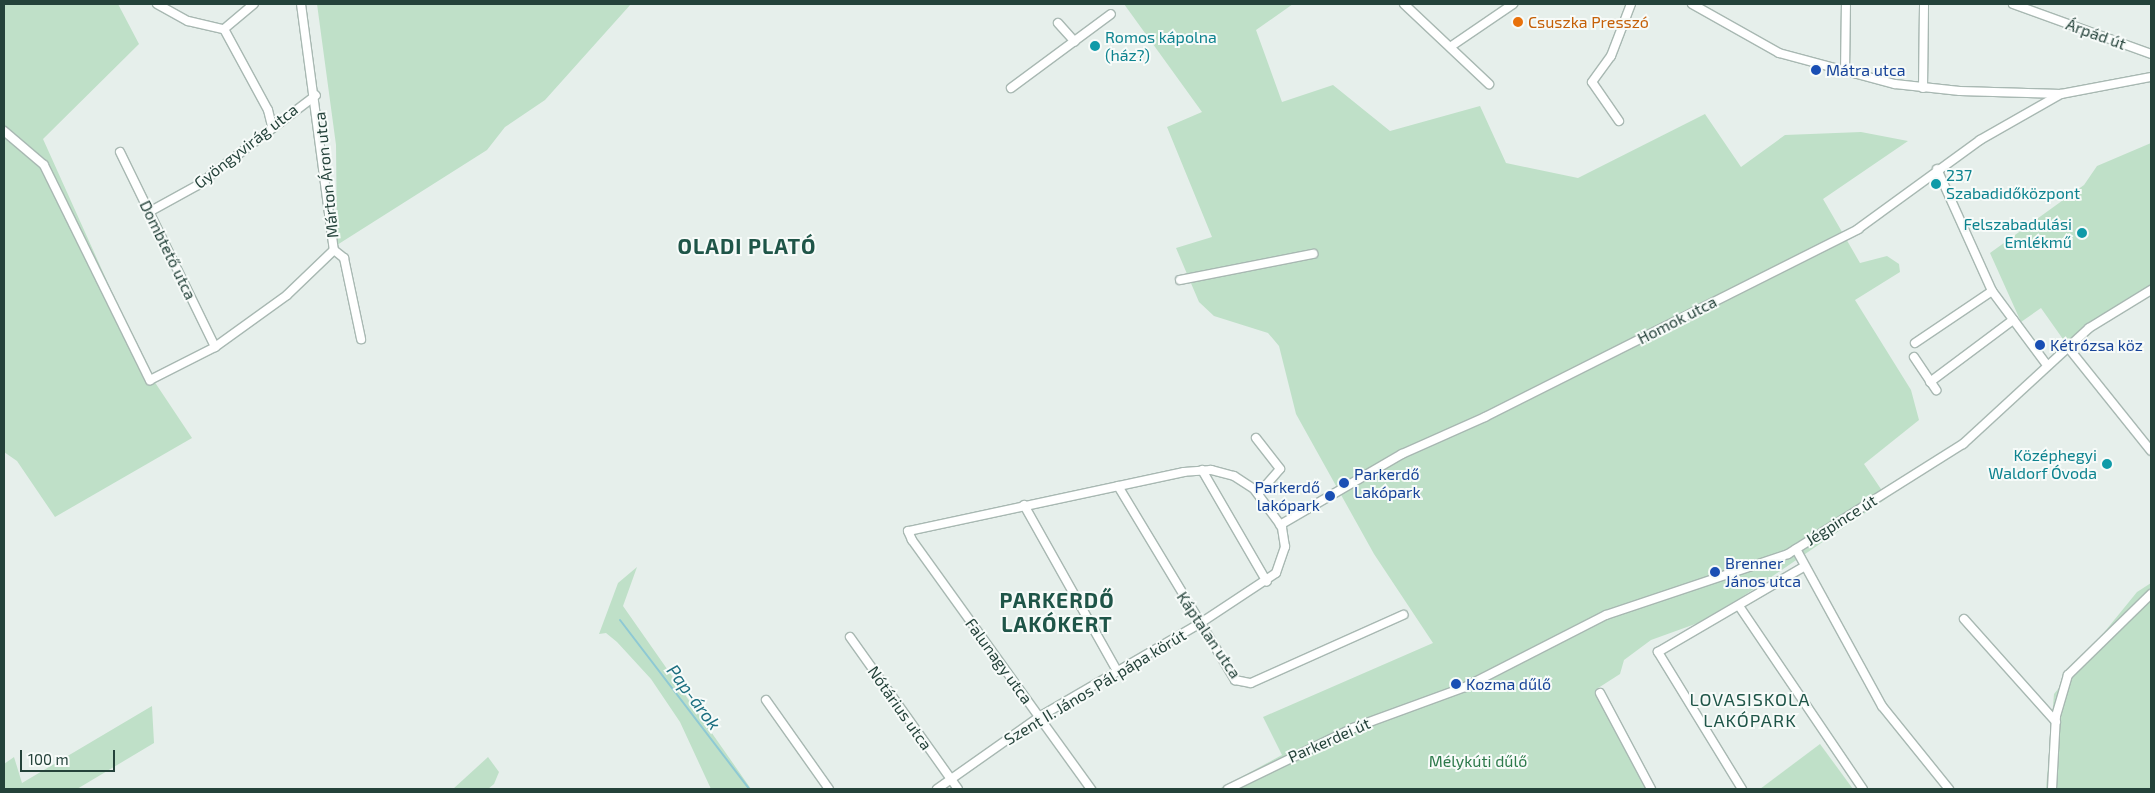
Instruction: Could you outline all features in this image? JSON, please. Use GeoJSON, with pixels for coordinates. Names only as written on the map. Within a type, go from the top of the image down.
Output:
{"type":"FeatureCollection","features":[{"type":"Feature","properties":{"kind":"street"},"geometry":{"type":"LineString","coordinates":[[157,4],[188,21],[224,29],[268,110],[272,126]]}},
{"type":"Feature","properties":{"kind":"street"},"geometry":{"type":"LineString","coordinates":[[224,29],[254,4]]}},
{"type":"Feature","properties":{"kind":"street","name":"Márton Áron utca"},"geometry":{"type":"LineString","coordinates":[[301,4],[316,95],[334,250],[344,258],[361,340]]}},
{"type":"Feature","properties":{"kind":"street"},"geometry":{"type":"LineString","coordinates":[[1404,4],[1453,45],[1489,84]]}},
{"type":"Feature","properties":{"kind":"street"},"geometry":{"type":"LineString","coordinates":[[1453,45],[1513,4]]}},
{"type":"Feature","properties":{"kind":"street"},"geometry":{"type":"LineString","coordinates":[[1619,121],[1592,82],[1611,56],[1631,4]]}},
{"type":"Feature","properties":{"kind":"street"},"geometry":{"type":"LineString","coordinates":[[1692,4],[1766,48],[1845,73],[1923,88],[2060,94],[2151,78]]}},
{"type":"Feature","properties":{"kind":"street"},"geometry":{"type":"LineString","coordinates":[[1923,88],[1924,4]]}},
{"type":"Feature","properties":{"kind":"street","name":"Árpád út"},"geometry":{"type":"LineString","coordinates":[[2012,4],[2151,54]]}},
{"type":"Feature","properties":{"kind":"street"},"geometry":{"type":"LineString","coordinates":[[1844,5],[1845,73]]}},
{"type":"Feature","properties":{"kind":"street"},"geometry":{"type":"LineString","coordinates":[[1011,88],[1111,14]]}},
{"type":"Feature","properties":{"kind":"street"},"geometry":{"type":"LineString","coordinates":[[1058,23],[1075,42]]}},
{"type":"Feature","properties":{"kind":"street","name":"Homok utca"},"geometry":{"type":"LineString","coordinates":[[1280,525],[1402,454],[1485,417],[1858,229],[1937,169],[2060,94]]}},
{"type":"Feature","properties":{"kind":"street","name":"Gyöngyvirág utca"},"geometry":{"type":"LineString","coordinates":[[149,212],[204,181],[272,126],[316,95]]}},
{"type":"Feature","properties":{"kind":"street"},"geometry":{"type":"LineString","coordinates":[[4,130],[44,165],[150,380],[215,347],[287,295],[334,250]]}},
{"type":"Feature","properties":{"kind":"street","name":"Dombtető utca"},"geometry":{"type":"LineString","coordinates":[[120,152],[215,347]]}},
{"type":"Feature","properties":{"kind":"street"},"geometry":{"type":"LineString","coordinates":[[1937,169],[1992,291],[2046,362]]}},
{"type":"Feature","properties":{"kind":"street"},"geometry":{"type":"LineString","coordinates":[[1180,280],[1313,254]]}},
{"type":"Feature","properties":{"kind":"street","name":"Jégpince út"},"geometry":{"type":"LineString","coordinates":[[1433,700],[1606,615],[1761,567],[1796,549],[1963,444],[2046,362],[2089,328],[2151,290]]}},
{"type":"Feature","properties":{"kind":"street"},"geometry":{"type":"LineString","coordinates":[[1915,343],[1992,291]]}},
{"type":"Feature","properties":{"kind":"street"},"geometry":{"type":"LineString","coordinates":[[1930,382],[2013,320]]}},
{"type":"Feature","properties":{"kind":"street"},"geometry":{"type":"LineString","coordinates":[[2068,346],[2151,451]]}},
{"type":"Feature","properties":{"kind":"street"},"geometry":{"type":"LineString","coordinates":[[1914,357],[1936,390]]}},
{"type":"Feature","properties":{"kind":"street"},"geometry":{"type":"LineString","coordinates":[[1256,438],[1280,469],[1258,494]]}},
{"type":"Feature","properties":{"kind":"street"},"geometry":{"type":"LineString","coordinates":[[1202,470],[1267,582]]}},
{"type":"Feature","properties":{"kind":"street","name":"Szent II. János Pál pápa körút"},"geometry":{"type":"LineString","coordinates":[[908,531],[1024,505],[1202,470],[1234,476],[1258,494],[1280,525],[1284,556],[1267,582],[1039,717],[937,789]]}},
{"type":"Feature","properties":{"kind":"street","name":"Káptalan utca"},"geometry":{"type":"LineString","coordinates":[[1118,486],[1199,624],[1235,680],[1243,684],[1403,615]]}},
{"type":"Feature","properties":{"kind":"street"},"geometry":{"type":"LineString","coordinates":[[1024,505],[1117,672]]}},
{"type":"Feature","properties":{"kind":"street","name":"Falunagy utca"},"geometry":{"type":"LineString","coordinates":[[908,531],[1091,789]]}},
{"type":"Feature","properties":{"kind":"street"},"geometry":{"type":"LineString","coordinates":[[1796,549],[1882,706],[1949,789]]}},
{"type":"Feature","properties":{"kind":"street"},"geometry":{"type":"LineString","coordinates":[[1742,789],[1658,652],[1805,566]]}},
{"type":"Feature","properties":{"kind":"street"},"geometry":{"type":"LineString","coordinates":[[2052,789],[2056,722],[2068,675],[2151,594]]}},
{"type":"Feature","properties":{"kind":"street"},"geometry":{"type":"LineString","coordinates":[[1739,606],[1863,789]]}},
{"type":"Feature","properties":{"kind":"street"},"geometry":{"type":"LineString","coordinates":[[1964,619],[2056,722]]}},
{"type":"Feature","properties":{"kind":"street","name":"Nótárius utca"},"geometry":{"type":"LineString","coordinates":[[850,637],[951,779]]}},
{"type":"Feature","properties":{"kind":"street"},"geometry":{"type":"LineString","coordinates":[[1600,693],[1652,789]]}},
{"type":"Feature","properties":{"kind":"street"},"geometry":{"type":"LineString","coordinates":[[766,700],[829,789]]}},
{"type":"Feature","properties":{"kind":"street","name":"Parkerdei út"},"geometry":{"type":"LineString","coordinates":[[1228,789],[1353,728],[1433,700]]}},
{"type":"Feature","properties":{"kind":"street"},"geometry":{"type":"LineString","coordinates":[[951,779],[958,789]]}},
{"type":"Feature","properties":{"kind":"green space"},"geometry":{"type":"Polygon","coordinates":[[[4,4],[118,4],[139,44],[43,139],[148,372],[192,438],[55,517],[17,461],[4,452],[4,4]]]}},
{"type":"Feature","properties":{"kind":"green space"},"geometry":{"type":"Polygon","coordinates":[[[317,4],[631,4],[545,100],[505,127],[487,150],[337,245],[336,145],[317,4]]]}},
{"type":"Feature","properties":{"kind":"green space","name":"Mélykúti dűlő"},"geometry":{"type":"Polygon","coordinates":[[[1124,4],[1293,4],[1256,30],[1282,102],[1333,85],[1390,131],[1480,106],[1506,163],[1578,178],[1705,114],[1741,167],[1785,135],[1861,132],[1908,141],[1823,199],[1860,263],[1887,256],[1899,264],[1900,272],[1855,300],[1911,390],[1919,420],[1864,464],[1887,498],[1742,597],[1698,623],[1651,640],[1624,660],[1620,674],[1595,690],[1648,789],[1219,789],[1282,755],[1263,717],[1433,643],[1374,554],[1296,414],[1279,346],[1268,333],[1214,316],[1199,302],[1176,248],[1212,237],[1167,127],[1202,112],[1124,4]]]}},
{"type":"Feature","properties":{"kind":"green space"},"geometry":{"type":"Polygon","coordinates":[[[2151,143],[2151,287],[2065,342],[2041,308],[2021,322],[1990,253],[2084,185],[2097,166],[2151,143]]]}},
{"type":"Feature","properties":{"kind":"green space"},"geometry":{"type":"Polygon","coordinates":[[[637,567],[623,606],[751,789],[711,789],[680,722],[651,679],[617,642],[606,633],[599,634],[618,583],[637,567]]]}},
{"type":"Feature","properties":{"kind":"green space"},"geometry":{"type":"Polygon","coordinates":[[[2151,583],[2151,789],[2046,789],[2054,694],[2137,592],[2151,583]]]}},
{"type":"Feature","properties":{"kind":"green space"},"geometry":{"type":"Polygon","coordinates":[[[152,706],[154,743],[77,789],[4,789],[4,764],[14,757],[22,783],[152,706]]]}},
{"type":"Feature","properties":{"kind":"green space"},"geometry":{"type":"Polygon","coordinates":[[[1820,744],[1853,789],[1760,789],[1820,744]]]}},
{"type":"Feature","properties":{"kind":"green space"},"geometry":{"type":"Polygon","coordinates":[[[488,757],[499,772],[494,784],[488,789],[453,789],[488,757]]]}},
{"type":"Feature","properties":{"kind":"waterway","name":"Pap-árok"},"geometry":{"type":"LineString","coordinates":[[620,620],[749,789]]}},
{"type":"Feature","properties":{"kind":"place","name":"Csuszka Presszó"},"geometry":{"type":"Point","coordinates":[1518,22]}},
{"type":"Feature","properties":{"kind":"place","name":"Romos kápolna (ház?)"},"geometry":{"type":"Point","coordinates":[1095,46]}},
{"type":"Feature","properties":{"kind":"place","name":"Mátra utca"},"geometry":{"type":"Point","coordinates":[1816,70]}},
{"type":"Feature","properties":{"kind":"place","name":"237 Szabadidőközpont"},"geometry":{"type":"Point","coordinates":[1936,184]}},
{"type":"Feature","properties":{"kind":"place","name":"Felszabadulási Emlékmű"},"geometry":{"type":"Point","coordinates":[2082,233]}},
{"type":"Feature","properties":{"kind":"place","name":"Kétrózsa köz"},"geometry":{"type":"Point","coordinates":[2040,345]}},
{"type":"Feature","properties":{"kind":"place","name":"Középhegyi Waldorf Óvoda"},"geometry":{"type":"Point","coordinates":[2107,464]}},
{"type":"Feature","properties":{"kind":"place","name":"Parkerdő Lakópark"},"geometry":{"type":"Point","coordinates":[1344,483]}},
{"type":"Feature","properties":{"kind":"place","name":"Parkerdő lakópark"},"geometry":{"type":"Point","coordinates":[1330,496]}},
{"type":"Feature","properties":{"kind":"place","name":"Brenner János utca"},"geometry":{"type":"Point","coordinates":[1715,572]}},
{"type":"Feature","properties":{"kind":"place","name":"Kozma dűlő"},"geometry":{"type":"Point","coordinates":[1456,684]}},
{"type":"Feature","properties":{"kind":"district","name":"OLADI PLATÓ"},"geometry":{"type":"Point","coordinates":[747,246]}},
{"type":"Feature","properties":{"kind":"district","name":"PARKERDŐ LAKÓKERT"},"geometry":{"type":"Point","coordinates":[1057,612]}},
{"type":"Feature","properties":{"kind":"district","name":"LOVASISKOLA LAKÓPARK"},"geometry":{"type":"Point","coordinates":[1750,710]}}]}
